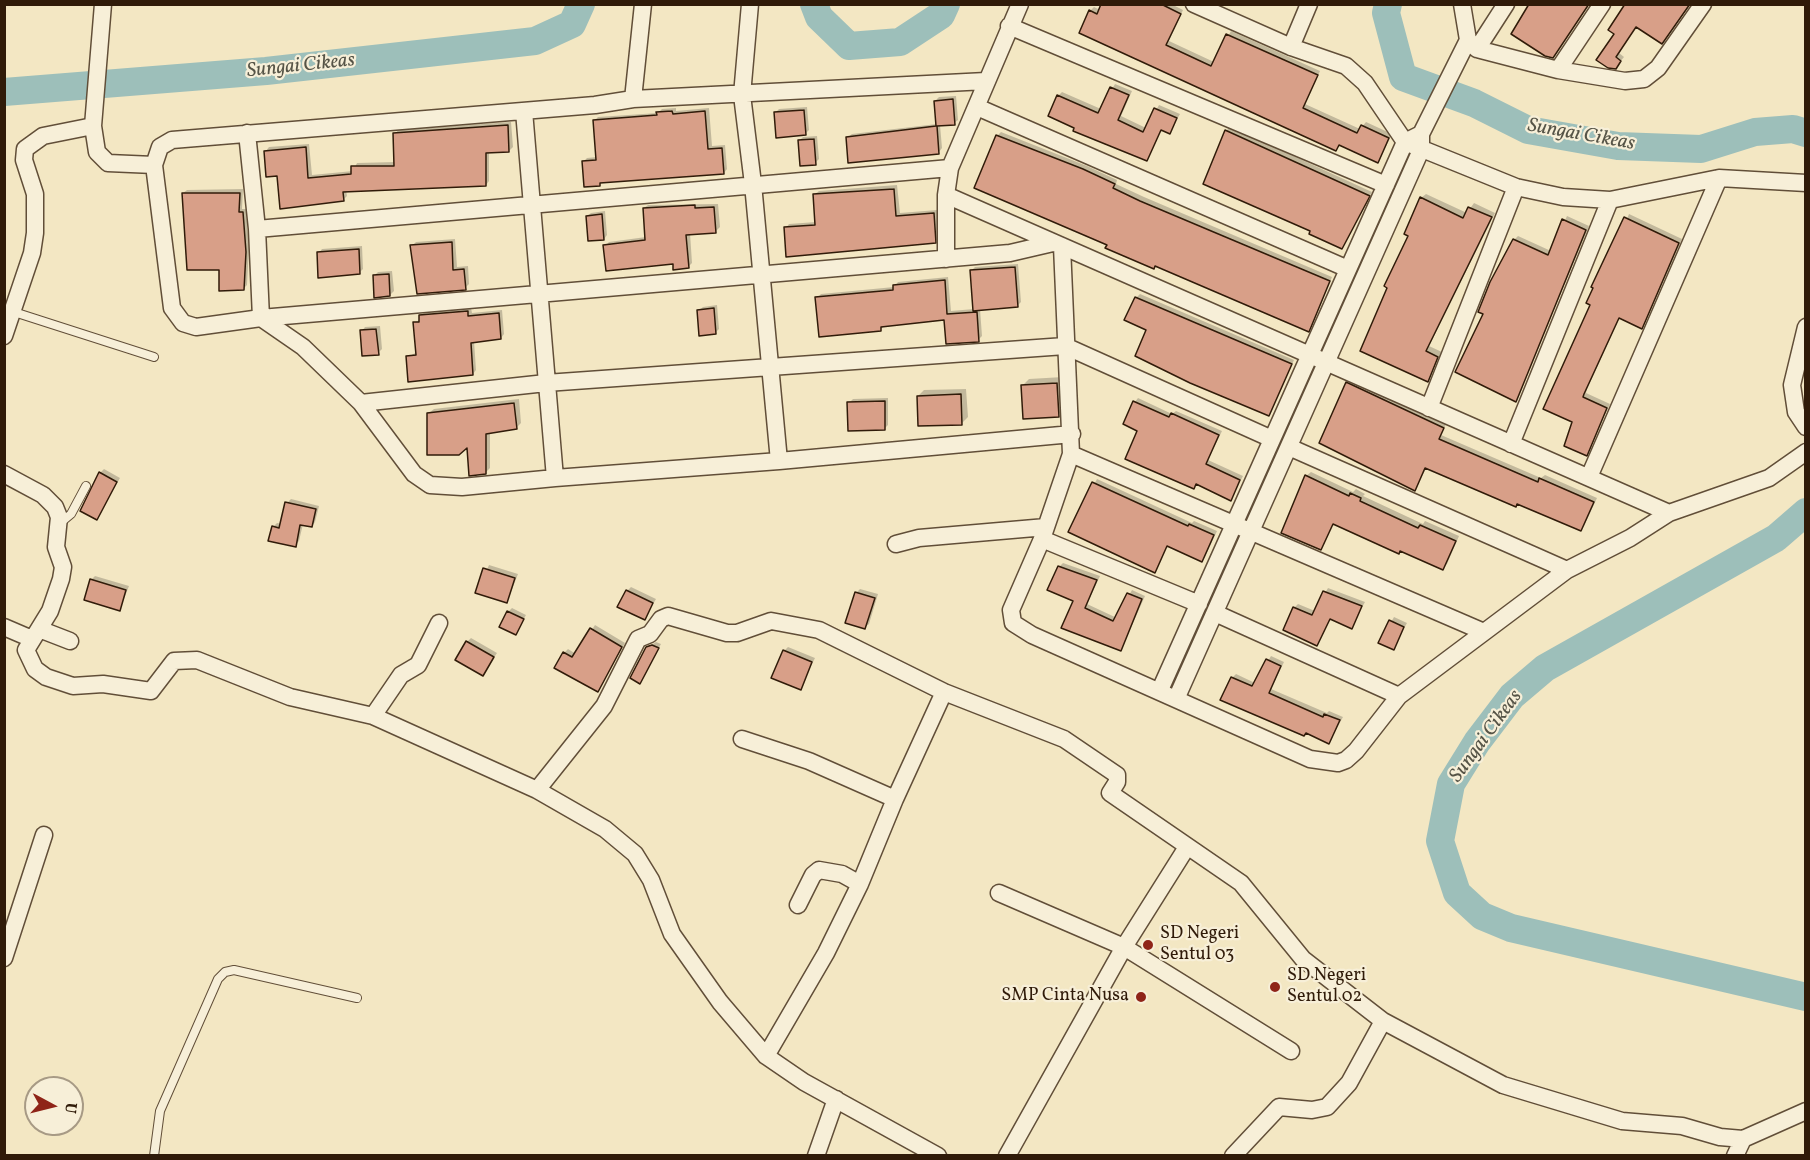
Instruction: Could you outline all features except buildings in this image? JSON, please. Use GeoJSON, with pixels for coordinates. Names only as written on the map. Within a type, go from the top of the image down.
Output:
{"type":"FeatureCollection","features":[{"type":"Feature","properties":{"kind":"street"},"geometry":{"type":"LineString","coordinates":[[104,4],[93,140],[97,152],[105,161],[154,165]]}},
{"type":"Feature","properties":{"kind":"street"},"geometry":{"type":"LineString","coordinates":[[633,99],[643,4]]}},
{"type":"Feature","properties":{"kind":"street"},"geometry":{"type":"LineString","coordinates":[[750,4],[742,95],[753,184],[779,461]]}},
{"type":"Feature","properties":{"kind":"street"},"geometry":{"type":"LineString","coordinates":[[946,259],[946,195],[950,168],[1020,4]]}},
{"type":"Feature","properties":{"kind":"street"},"geometry":{"type":"LineString","coordinates":[[1194,4],[1291,47],[1346,66],[1357,74],[1405,142]]}},
{"type":"Feature","properties":{"kind":"street"},"geometry":{"type":"LineString","coordinates":[[1291,47],[1309,4]]}},
{"type":"Feature","properties":{"kind":"street"},"geometry":{"type":"LineString","coordinates":[[1462,4],[1473,45]]}},
{"type":"Feature","properties":{"kind":"street"},"geometry":{"type":"LineString","coordinates":[[1177,697],[1326,364],[1421,142],[1432,110],[1458,57],[1473,45],[1506,4]]}},
{"type":"Feature","properties":{"kind":"street"},"geometry":{"type":"LineString","coordinates":[[1558,70],[1602,4]]}},
{"type":"Feature","properties":{"kind":"street"},"geometry":{"type":"LineString","coordinates":[[1473,45],[1558,70],[1625,81],[1644,79],[1658,68],[1703,4]]}},
{"type":"Feature","properties":{"kind":"street"},"geometry":{"type":"LineString","coordinates":[[1009,26],[1386,185]]}},
{"type":"Feature","properties":{"kind":"street"},"geometry":{"type":"LineString","coordinates":[[986,81],[633,99],[524,111],[172,140],[160,147],[154,165],[169,295],[180,320],[196,327],[261,318],[1010,253],[1058,244]]}},
{"type":"Feature","properties":{"kind":"street"},"geometry":{"type":"LineString","coordinates":[[977,107],[1348,269]]}},
{"type":"Feature","properties":{"kind":"street"},"geometry":{"type":"LineString","coordinates":[[524,111],[530,204],[555,478]]}},
{"type":"Feature","properties":{"kind":"street"},"geometry":{"type":"LineString","coordinates":[[4,336],[14,312],[35,233],[35,194],[24,160],[25,149],[43,136],[94,121]]}},
{"type":"Feature","properties":{"kind":"street"},"geometry":{"type":"LineString","coordinates":[[247,133],[257,229],[261,318]]}},
{"type":"Feature","properties":{"kind":"street"},"geometry":{"type":"LineString","coordinates":[[1160,690],[1405,142]]}},
{"type":"Feature","properties":{"kind":"street"},"geometry":{"type":"LineString","coordinates":[[1405,142],[1421,142],[1516,187],[1563,197],[1610,200],[1719,178],[1806,183]]}},
{"type":"Feature","properties":{"kind":"street"},"geometry":{"type":"LineString","coordinates":[[257,229],[950,168]]}},
{"type":"Feature","properties":{"kind":"street"},"geometry":{"type":"LineString","coordinates":[[1589,477],[1719,178]]}},
{"type":"Feature","properties":{"kind":"street"},"geometry":{"type":"LineString","coordinates":[[1429,408],[1516,187]]}},
{"type":"Feature","properties":{"kind":"street"},"geometry":{"type":"LineString","coordinates":[[946,195],[1326,364],[1670,513]]}},
{"type":"Feature","properties":{"kind":"street"},"geometry":{"type":"LineString","coordinates":[[1511,444],[1610,200]]}},
{"type":"Feature","properties":{"kind":"street"},"geometry":{"type":"LineString","coordinates":[[1058,244],[1072,434],[1071,454],[1044,533],[1011,610],[1013,623],[1032,634],[1177,697],[1310,759],[1338,763],[1346,760],[1356,751],[1399,696],[1567,570],[1630,538],[1670,513],[1769,478],[1806,452]]}},
{"type":"Feature","properties":{"kind":"street"},"geometry":{"type":"LineString","coordinates":[[261,318],[303,347],[361,403],[414,474],[430,485],[462,487],[1072,434]]}},
{"type":"Feature","properties":{"kind":"street"},"geometry":{"type":"LineString","coordinates":[[1806,327],[1792,384],[1796,412],[1806,427]]}},
{"type":"Feature","properties":{"kind":"street"},"geometry":{"type":"LineString","coordinates":[[361,403],[546,383],[1065,346],[1272,439]]}},
{"type":"Feature","properties":{"kind":"street"},"geometry":{"type":"LineString","coordinates":[[1289,447],[1567,570]]}},
{"type":"Feature","properties":{"kind":"street"},"geometry":{"type":"LineString","coordinates":[[1071,454],[1484,632]]}},
{"type":"Feature","properties":{"kind":"street"},"geometry":{"type":"LineString","coordinates":[[4,474],[51,502],[55,507],[59,525],[56,547],[63,567],[54,603],[27,654],[35,669],[46,677],[73,686],[103,684],[151,691],[168,665],[174,661],[189,658],[290,697],[373,716],[537,790],[605,829],[635,854],[651,880],[672,934],[720,1002],[766,1056],[836,1099],[938,1155]]}},
{"type":"Feature","properties":{"kind":"street"},"geometry":{"type":"LineString","coordinates":[[896,544],[919,538],[1044,533],[1199,604]]}},
{"type":"Feature","properties":{"kind":"street"},"geometry":{"type":"LineString","coordinates":[[1215,613],[1399,696]]}},
{"type":"Feature","properties":{"kind":"street"},"geometry":{"type":"LineString","coordinates":[[537,790],[604,706],[638,639],[650,634],[664,617],[673,616],[727,633],[737,633],[771,621],[819,630],[944,692],[1064,740],[1117,775],[1117,782],[1110,793],[1241,883],[1303,959],[1383,1021],[1484,1076],[1524,1092],[1622,1121],[1683,1126],[1720,1137],[1743,1139],[1806,1111]]}},
{"type":"Feature","properties":{"kind":"street"},"geometry":{"type":"LineString","coordinates":[[373,716],[399,678],[418,665],[439,623]]}},
{"type":"Feature","properties":{"kind":"street"},"geometry":{"type":"LineString","coordinates":[[4,627],[70,641]]}},
{"type":"Feature","properties":{"kind":"street"},"geometry":{"type":"LineString","coordinates":[[766,1056],[825,952],[860,884],[895,799],[944,692]]}},
{"type":"Feature","properties":{"kind":"street"},"geometry":{"type":"LineString","coordinates":[[742,739],[809,761],[895,799]]}},
{"type":"Feature","properties":{"kind":"street"},"geometry":{"type":"LineString","coordinates":[[4,958],[44,835]]}},
{"type":"Feature","properties":{"kind":"street"},"geometry":{"type":"LineString","coordinates":[[1007,1155],[1124,947],[1187,847]]}},
{"type":"Feature","properties":{"kind":"street"},"geometry":{"type":"LineString","coordinates":[[798,905],[813,875],[819,870],[833,871],[860,884]]}},
{"type":"Feature","properties":{"kind":"street"},"geometry":{"type":"LineString","coordinates":[[999,894],[1124,947],[1291,1051]]}},
{"type":"Feature","properties":{"kind":"street"},"geometry":{"type":"LineString","coordinates":[[1233,1155],[1279,1107],[1312,1110],[1327,1107],[1349,1083],[1383,1021]]}},
{"type":"Feature","properties":{"kind":"street"},"geometry":{"type":"LineString","coordinates":[[816,1155],[836,1099]]}},
{"type":"Feature","properties":{"kind":"street"},"geometry":{"type":"LineString","coordinates":[[1735,1155],[1743,1139]]}},
{"type":"Feature","properties":{"kind":"lane"},"geometry":{"type":"LineString","coordinates":[[14,312],[154,357]]}},
{"type":"Feature","properties":{"kind":"lane"},"geometry":{"type":"LineString","coordinates":[[59,525],[71,514],[86,486]]}},
{"type":"Feature","properties":{"kind":"lane"},"geometry":{"type":"LineString","coordinates":[[154,1155],[160,1111],[218,979],[225,972],[234,970],[357,998]]}},
{"type":"Feature","properties":{"kind":"waterway","name":"Sungai Cikeas"},"geometry":{"type":"LineString","coordinates":[[4,92],[266,71],[535,41],[572,24],[581,4]]}},
{"type":"Feature","properties":{"kind":"waterway","name":"Sungai Cikeas"},"geometry":{"type":"LineString","coordinates":[[814,4],[819,17],[849,46],[900,42],[941,15],[946,4]]}},
{"type":"Feature","properties":{"kind":"waterway","name":"Sungai Cikeas"},"geometry":{"type":"LineString","coordinates":[[1388,4],[1386,13],[1403,77],[1474,103],[1528,130],[1618,146],[1701,149],[1755,132],[1793,129],[1806,133]]}},
{"type":"Feature","properties":{"kind":"waterway","name":"Sungai Cikeas"},"geometry":{"type":"LineString","coordinates":[[1806,512],[1776,538],[1545,668],[1512,696],[1477,742],[1451,784],[1440,841],[1457,893],[1482,916],[1511,928],[1806,997]]}},
{"type":"Feature","properties":{"kind":"place","name":"SD Negeri Sentul 03"},"geometry":{"type":"Point","coordinates":[1148,945]}},
{"type":"Feature","properties":{"kind":"place","name":"SD Negeri Sentul 02"},"geometry":{"type":"Point","coordinates":[1275,987]}},
{"type":"Feature","properties":{"kind":"place","name":"SMP Cinta Nusa"},"geometry":{"type":"Point","coordinates":[1141,997]}}]}
